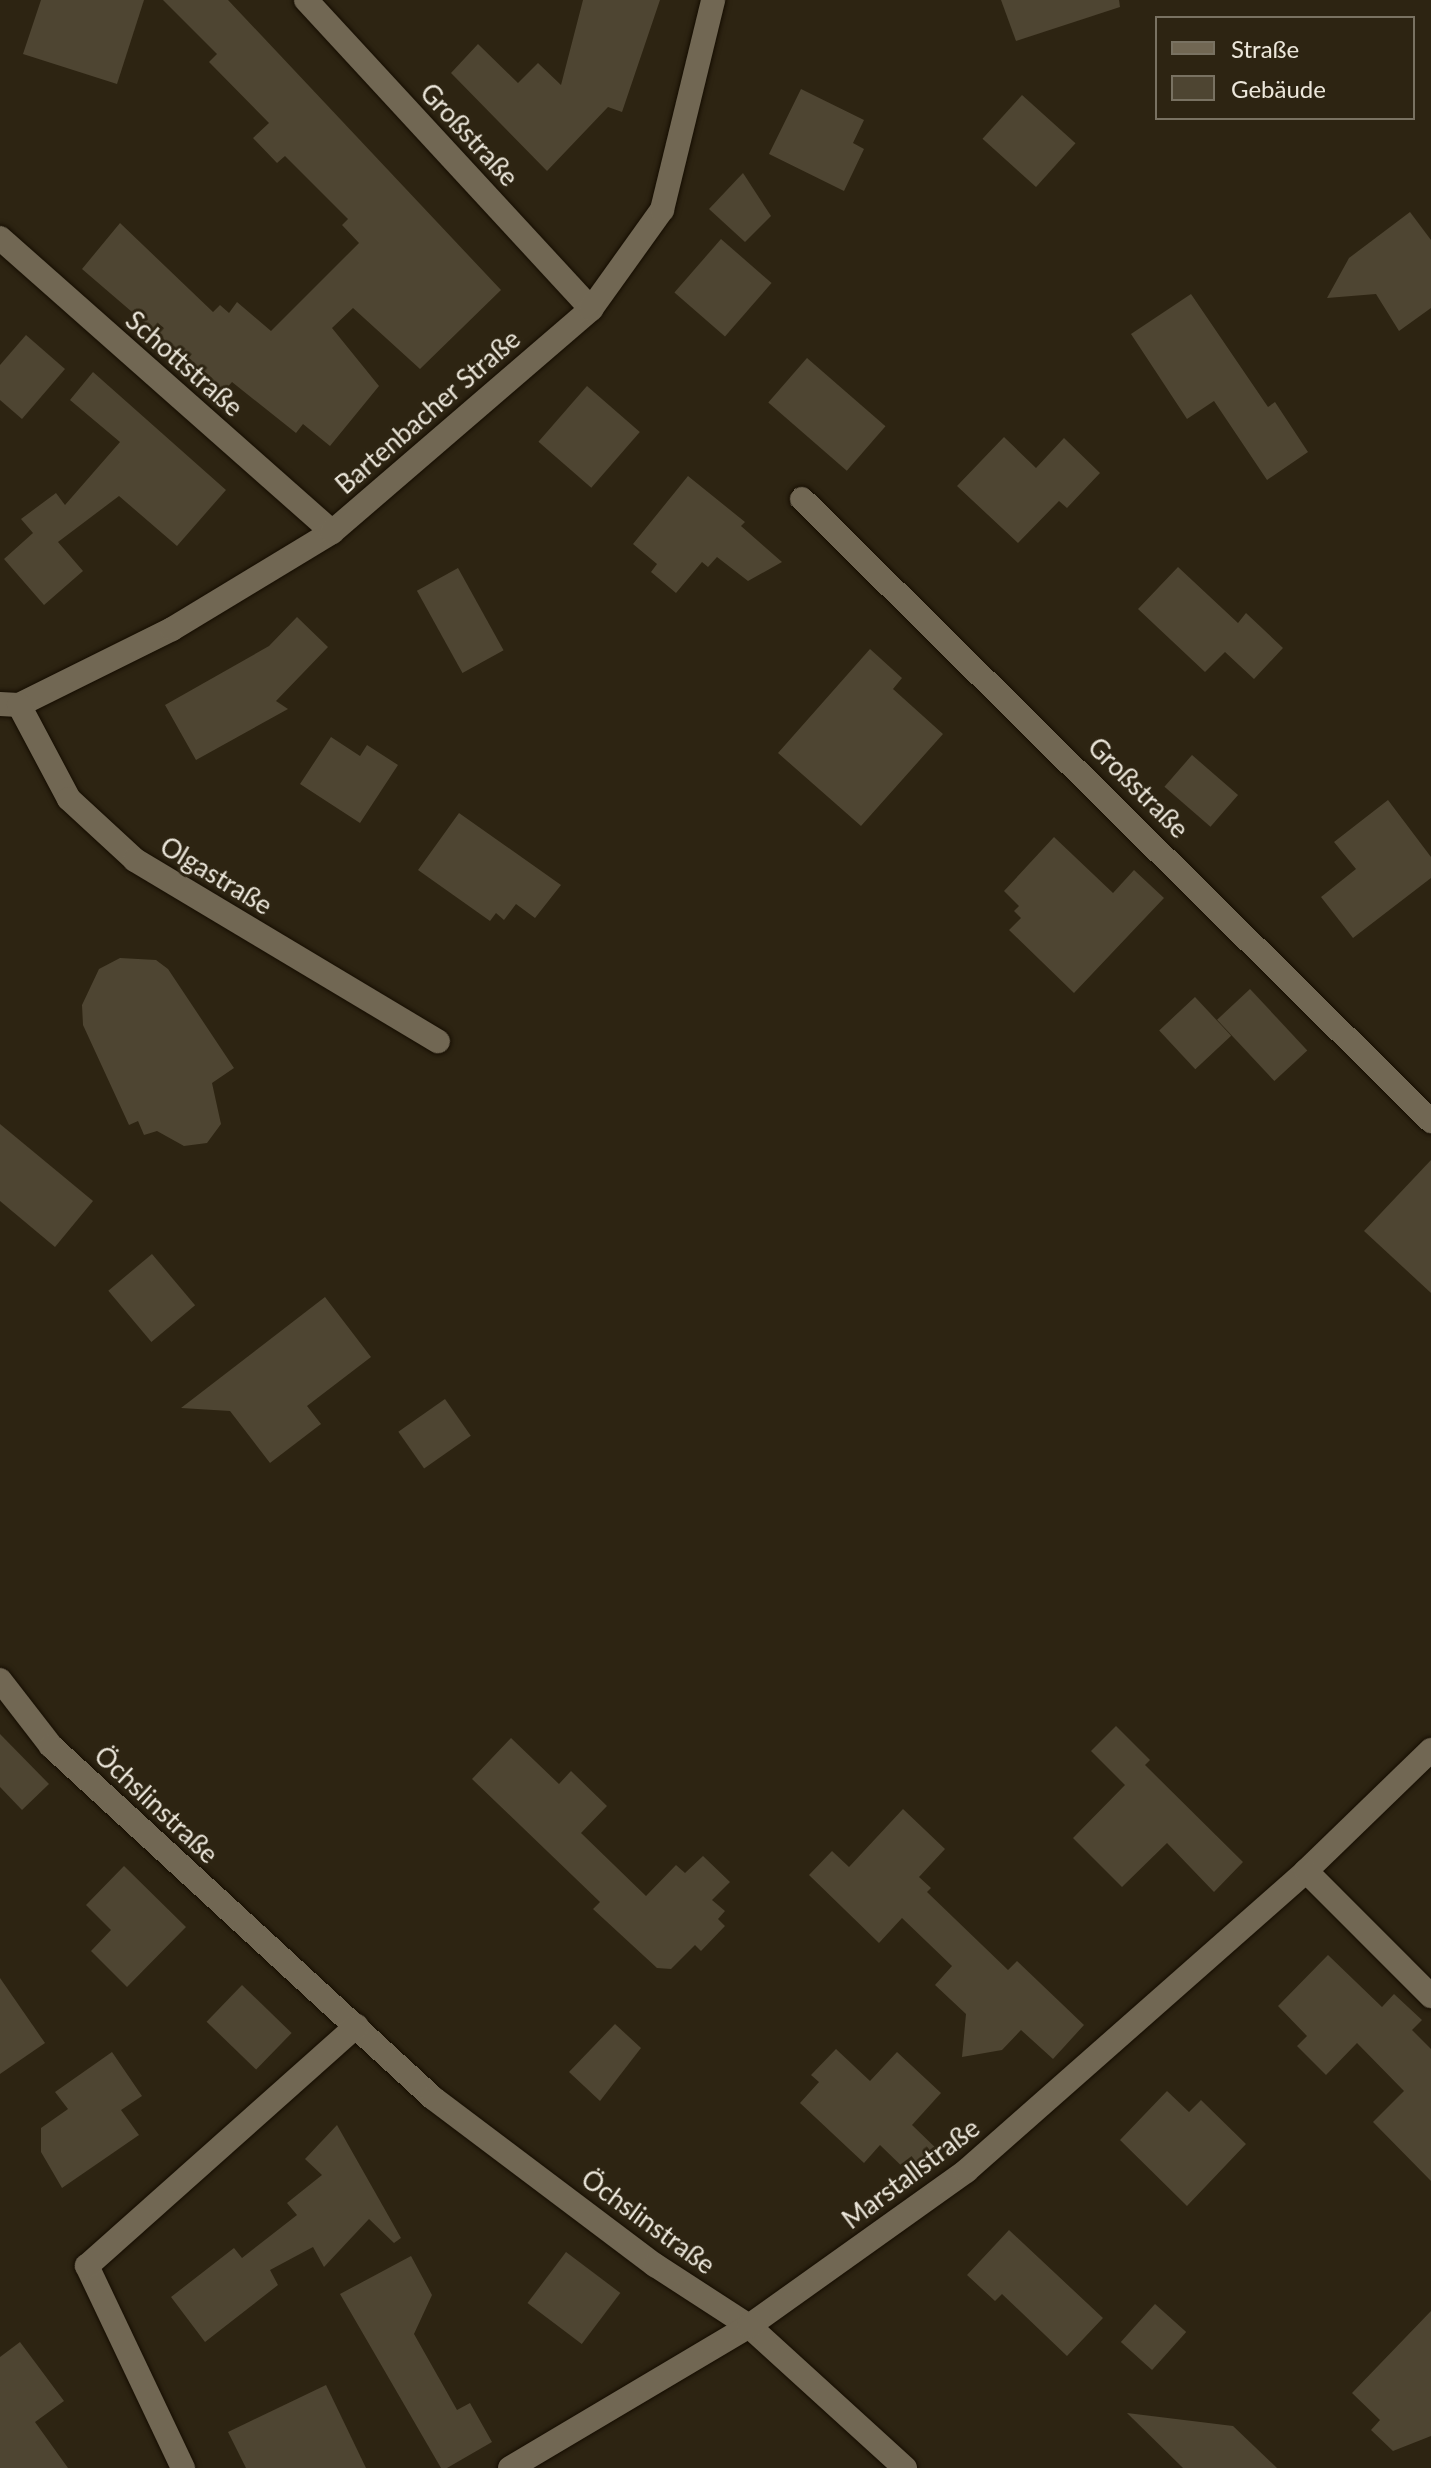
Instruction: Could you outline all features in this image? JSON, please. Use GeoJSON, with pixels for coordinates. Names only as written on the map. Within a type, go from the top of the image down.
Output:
{"type":"FeatureCollection","features":[{"type":"Feature","properties":{"kind":"street","name":"Großstraße"},"geometry":{"type":"LineString","coordinates":[[306,0],[591,309]]}},
{"type":"Feature","properties":{"kind":"street","name":"Bartenbacher Straße"},"geometry":{"type":"LineString","coordinates":[[9,704],[172,629],[332,532],[591,309],[662,210],[713,0]]}},
{"type":"Feature","properties":{"kind":"street","name":"Schottstraße"},"geometry":{"type":"LineString","coordinates":[[0,238],[332,532]]}},
{"type":"Feature","properties":{"kind":"street","name":"Großstraße"},"geometry":{"type":"LineString","coordinates":[[802,499],[1431,1121]]}},
{"type":"Feature","properties":{"kind":"street","name":"Olgastraße"},"geometry":{"type":"LineString","coordinates":[[9,704],[69,799],[135,860],[438,1041]]}},
{"type":"Feature","properties":{"kind":"street","name":"Öchslinstraße"},"geometry":{"type":"LineString","coordinates":[[0,1680],[51,1746],[459,2117],[655,2265],[749,2326],[905,2468]]}},
{"type":"Feature","properties":{"kind":"street","name":"Marstallstraße"},"geometry":{"type":"LineString","coordinates":[[510,2468],[749,2326],[966,2171],[1306,1871],[1431,1750]]}},
{"type":"Feature","properties":{"kind":"street"},"geometry":{"type":"LineString","coordinates":[[1306,1871],[1431,1996]]}},
{"type":"Feature","properties":{"kind":"street"},"geometry":{"type":"LineString","coordinates":[[183,2468],[87,2266],[356,2026]]}},
{"type":"Feature","properties":{"kind":"building"},"geometry":{"type":"Polygon","coordinates":[[[41,0],[144,0],[117,84],[23,54],[41,0]]]}},
{"type":"Feature","properties":{"kind":"building"},"geometry":{"type":"Polygon","coordinates":[[[163,0],[228,0],[501,290],[420,369],[353,308],[332,328],[379,386],[330,446],[303,424],[296,433],[232,382],[224,391],[82,269],[120,223],[213,312],[220,305],[229,313],[237,302],[271,331],[359,243],[342,225],[348,219],[285,156],[277,163],[253,138],[269,123],[209,62],[217,54],[163,0]]]}},
{"type":"Feature","properties":{"kind":"building"},"geometry":{"type":"Polygon","coordinates":[[[583,0],[660,0],[622,112],[608,107],[547,171],[451,73],[478,44],[518,83],[538,63],[561,85],[583,0]]]}},
{"type":"Feature","properties":{"kind":"building"},"geometry":{"type":"Polygon","coordinates":[[[1001,0],[1119,0],[1120,7],[1016,41],[1001,0]]]}},
{"type":"Feature","properties":{"kind":"building"},"geometry":{"type":"Polygon","coordinates":[[[801,89],[864,120],[853,143],[864,149],[844,191],[769,154],[801,89]]]}},
{"type":"Feature","properties":{"kind":"building"},"geometry":{"type":"Polygon","coordinates":[[[1022,95],[1076,143],[1036,187],[983,139],[1022,95]]]}},
{"type":"Feature","properties":{"kind":"building"},"geometry":{"type":"Polygon","coordinates":[[[743,173],[771,216],[745,242],[709,209],[743,173]]]}},
{"type":"Feature","properties":{"kind":"building"},"geometry":{"type":"Polygon","coordinates":[[[1410,212],[1431,240],[1431,308],[1399,331],[1376,294],[1327,298],[1349,258],[1410,212]]]}},
{"type":"Feature","properties":{"kind":"building"},"geometry":{"type":"Polygon","coordinates":[[[721,239],[772,283],[725,337],[674,293],[721,239]]]}},
{"type":"Feature","properties":{"kind":"building"},"geometry":{"type":"Polygon","coordinates":[[[1191,294],[1268,407],[1275,402],[1308,452],[1267,480],[1214,401],[1187,419],[1131,334],[1191,294]]]}},
{"type":"Feature","properties":{"kind":"building"},"geometry":{"type":"Polygon","coordinates":[[[26,335],[65,369],[22,419],[0,400],[0,365],[26,335]]]}},
{"type":"Feature","properties":{"kind":"building"},"geometry":{"type":"Polygon","coordinates":[[[807,358],[885,426],[847,471],[768,403],[807,358]]]}},
{"type":"Feature","properties":{"kind":"building"},"geometry":{"type":"Polygon","coordinates":[[[93,372],[226,490],[177,546],[119,496],[58,542],[83,571],[44,605],[4,559],[33,533],[21,519],[56,493],[65,505],[120,442],[70,400],[93,372]]]}},
{"type":"Feature","properties":{"kind":"building"},"geometry":{"type":"Polygon","coordinates":[[[587,386],[640,432],[591,488],[538,442],[587,386]]]}},
{"type":"Feature","properties":{"kind":"building"},"geometry":{"type":"Polygon","coordinates":[[[1004,437],[1036,468],[1064,438],[1100,473],[1067,508],[1059,501],[1018,543],[957,486],[1004,437]]]}},
{"type":"Feature","properties":{"kind":"building"},"geometry":{"type":"Polygon","coordinates":[[[688,476],[745,522],[741,526],[782,562],[748,581],[717,557],[708,567],[702,562],[676,593],[651,572],[657,564],[633,544],[688,476]]]}},
{"type":"Feature","properties":{"kind":"building"},"geometry":{"type":"Polygon","coordinates":[[[1178,567],[1238,623],[1246,613],[1283,648],[1254,679],[1225,652],[1205,672],[1138,609],[1178,567]]]}},
{"type":"Feature","properties":{"kind":"building"},"geometry":{"type":"Polygon","coordinates":[[[458,568],[504,650],[462,673],[417,591],[458,568]]]}},
{"type":"Feature","properties":{"kind":"building"},"geometry":{"type":"Polygon","coordinates":[[[297,617],[328,647],[276,701],[288,709],[196,760],[165,705],[269,646],[297,617]]]}},
{"type":"Feature","properties":{"kind":"building"},"geometry":{"type":"Polygon","coordinates":[[[870,649],[902,678],[893,689],[943,734],[861,826],[778,753],[870,649]]]}},
{"type":"Feature","properties":{"kind":"building"},"geometry":{"type":"Polygon","coordinates":[[[331,737],[360,756],[367,745],[398,765],[360,823],[300,784],[331,737]]]}},
{"type":"Feature","properties":{"kind":"building"},"geometry":{"type":"Polygon","coordinates":[[[1192,755],[1238,795],[1210,827],[1164,787],[1192,755]]]}},
{"type":"Feature","properties":{"kind":"building"},"geometry":{"type":"Polygon","coordinates":[[[1388,800],[1431,857],[1431,878],[1353,938],[1321,897],[1356,869],[1334,842],[1388,800]]]}},
{"type":"Feature","properties":{"kind":"building"},"geometry":{"type":"Polygon","coordinates":[[[459,813],[561,885],[535,918],[516,904],[504,920],[496,913],[490,921],[418,870],[459,813]]]}},
{"type":"Feature","properties":{"kind":"building"},"geometry":{"type":"Polygon","coordinates":[[[1054,837],[1113,893],[1134,870],[1164,898],[1074,993],[1009,930],[1021,918],[1014,911],[1019,906],[1004,891],[1054,837]]]}},
{"type":"Feature","properties":{"kind":"building"},"geometry":{"type":"Polygon","coordinates":[[[120,958],[156,960],[168,969],[234,1068],[212,1083],[221,1124],[207,1143],[184,1146],[157,1131],[144,1135],[138,1121],[129,1125],[83,1025],[82,1005],[99,969],[120,958]]]}},
{"type":"Feature","properties":{"kind":"building"},"geometry":{"type":"Polygon","coordinates":[[[1250,989],[1307,1050],[1274,1081],[1217,1020],[1250,989]]]}},
{"type":"Feature","properties":{"kind":"building"},"geometry":{"type":"Polygon","coordinates":[[[1195,997],[1231,1036],[1195,1069],[1159,1030],[1195,997]]]}},
{"type":"Feature","properties":{"kind":"building"},"geometry":{"type":"Polygon","coordinates":[[[0,1124],[93,1201],[55,1247],[0,1201],[0,1124]]]}},
{"type":"Feature","properties":{"kind":"building"},"geometry":{"type":"Polygon","coordinates":[[[1431,1160],[1431,1293],[1364,1231],[1431,1160]]]}},
{"type":"Feature","properties":{"kind":"building"},"geometry":{"type":"Polygon","coordinates":[[[152,1254],[195,1305],[151,1342],[108,1291],[152,1254]]]}},
{"type":"Feature","properties":{"kind":"building"},"geometry":{"type":"Polygon","coordinates":[[[325,1297],[371,1357],[307,1406],[321,1424],[270,1463],[230,1411],[181,1408],[325,1297]]]}},
{"type":"Feature","properties":{"kind":"building"},"geometry":{"type":"Polygon","coordinates":[[[445,1399],[471,1436],[424,1469],[398,1432],[445,1399]]]}},
{"type":"Feature","properties":{"kind":"building"},"geometry":{"type":"Polygon","coordinates":[[[1116,1726],[1150,1760],[1145,1765],[1243,1862],[1214,1892],[1167,1843],[1122,1887],[1073,1838],[1125,1785],[1091,1751],[1116,1726]]]}},
{"type":"Feature","properties":{"kind":"building"},"geometry":{"type":"Polygon","coordinates":[[[0,1734],[49,1784],[22,1810],[0,1787],[0,1734]]]}},
{"type":"Feature","properties":{"kind":"building"},"geometry":{"type":"Polygon","coordinates":[[[511,1738],[559,1784],[571,1771],[607,1806],[581,1833],[646,1896],[676,1865],[685,1873],[703,1856],[730,1882],[712,1900],[725,1911],[718,1919],[725,1926],[701,1951],[695,1945],[671,1969],[657,1968],[593,1909],[600,1902],[472,1779],[511,1738]]]}},
{"type":"Feature","properties":{"kind":"building"},"geometry":{"type":"Polygon","coordinates":[[[903,1809],[945,1849],[919,1877],[931,1888],[927,1892],[1008,1970],[1017,1961],[1084,2025],[1053,2059],[1021,2030],[1002,2050],[962,2057],[966,2014],[935,1985],[952,1966],[902,1918],[879,1943],[809,1875],[832,1851],[849,1867],[903,1809]]]}},
{"type":"Feature","properties":{"kind":"building"},"geometry":{"type":"Polygon","coordinates":[[[124,1866],[186,1927],[127,1987],[91,1951],[111,1930],[86,1905],[124,1866]]]}},
{"type":"Feature","properties":{"kind":"building"},"geometry":{"type":"Polygon","coordinates":[[[1328,1955],[1382,2007],[1394,1994],[1422,2020],[1412,2030],[1431,2049],[1431,2181],[1373,2122],[1404,2091],[1357,2043],[1326,2075],[1297,2046],[1307,2036],[1278,2006],[1328,1955]]]}},
{"type":"Feature","properties":{"kind":"building"},"geometry":{"type":"Polygon","coordinates":[[[0,1978],[45,2043],[0,2074],[0,1978]]]}},
{"type":"Feature","properties":{"kind":"building"},"geometry":{"type":"Polygon","coordinates":[[[242,1985],[292,2033],[256,2070],[207,2022],[242,1985]]]}},
{"type":"Feature","properties":{"kind":"building"},"geometry":{"type":"Polygon","coordinates":[[[615,2024],[641,2048],[600,2101],[569,2072],[615,2024]]]}},
{"type":"Feature","properties":{"kind":"building"},"geometry":{"type":"Polygon","coordinates":[[[836,2049],[870,2081],[897,2052],[941,2093],[912,2125],[942,2154],[916,2180],[880,2145],[864,2163],[800,2103],[819,2082],[811,2075],[836,2049]]]}},
{"type":"Feature","properties":{"kind":"building"},"geometry":{"type":"Polygon","coordinates":[[[112,2052],[142,2096],[121,2110],[139,2135],[62,2188],[41,2152],[41,2128],[68,2109],[55,2092],[112,2052]]]}},
{"type":"Feature","properties":{"kind":"building"},"geometry":{"type":"Polygon","coordinates":[[[1167,2091],[1189,2112],[1201,2100],[1246,2144],[1187,2206],[1120,2140],[1167,2091]]]}},
{"type":"Feature","properties":{"kind":"building"},"geometry":{"type":"Polygon","coordinates":[[[337,2125],[401,2238],[394,2243],[369,2219],[324,2267],[313,2247],[270,2270],[278,2285],[205,2342],[171,2297],[234,2248],[242,2258],[297,2215],[287,2203],[322,2175],[305,2159],[337,2125]]]}},
{"type":"Feature","properties":{"kind":"building"},"geometry":{"type":"Polygon","coordinates":[[[1009,2230],[1103,2318],[1067,2356],[1002,2294],[995,2301],[967,2275],[1009,2230]]]}},
{"type":"Feature","properties":{"kind":"building"},"geometry":{"type":"Polygon","coordinates":[[[566,2252],[620,2293],[582,2344],[527,2303],[566,2252]]]}},
{"type":"Feature","properties":{"kind":"building"},"geometry":{"type":"Polygon","coordinates":[[[411,2256],[432,2295],[414,2334],[457,2410],[470,2403],[492,2442],[447,2468],[441,2468],[340,2294],[411,2256]]]}},
{"type":"Feature","properties":{"kind":"building"},"geometry":{"type":"Polygon","coordinates":[[[1155,2304],[1186,2332],[1152,2370],[1121,2342],[1155,2304]]]}},
{"type":"Feature","properties":{"kind":"building"},"geometry":{"type":"Polygon","coordinates":[[[1431,2311],[1431,2436],[1393,2451],[1371,2430],[1380,2420],[1352,2393],[1431,2311]]]}},
{"type":"Feature","properties":{"kind":"building"},"geometry":{"type":"Polygon","coordinates":[[[20,2342],[64,2401],[35,2422],[68,2468],[0,2468],[0,2357],[20,2342]]]}},
{"type":"Feature","properties":{"kind":"building"},"geometry":{"type":"Polygon","coordinates":[[[326,2385],[366,2468],[246,2468],[228,2432],[326,2385]]]}},
{"type":"Feature","properties":{"kind":"building"},"geometry":{"type":"Polygon","coordinates":[[[1127,2413],[1233,2426],[1277,2468],[1183,2468],[1127,2413]]]}}]}
